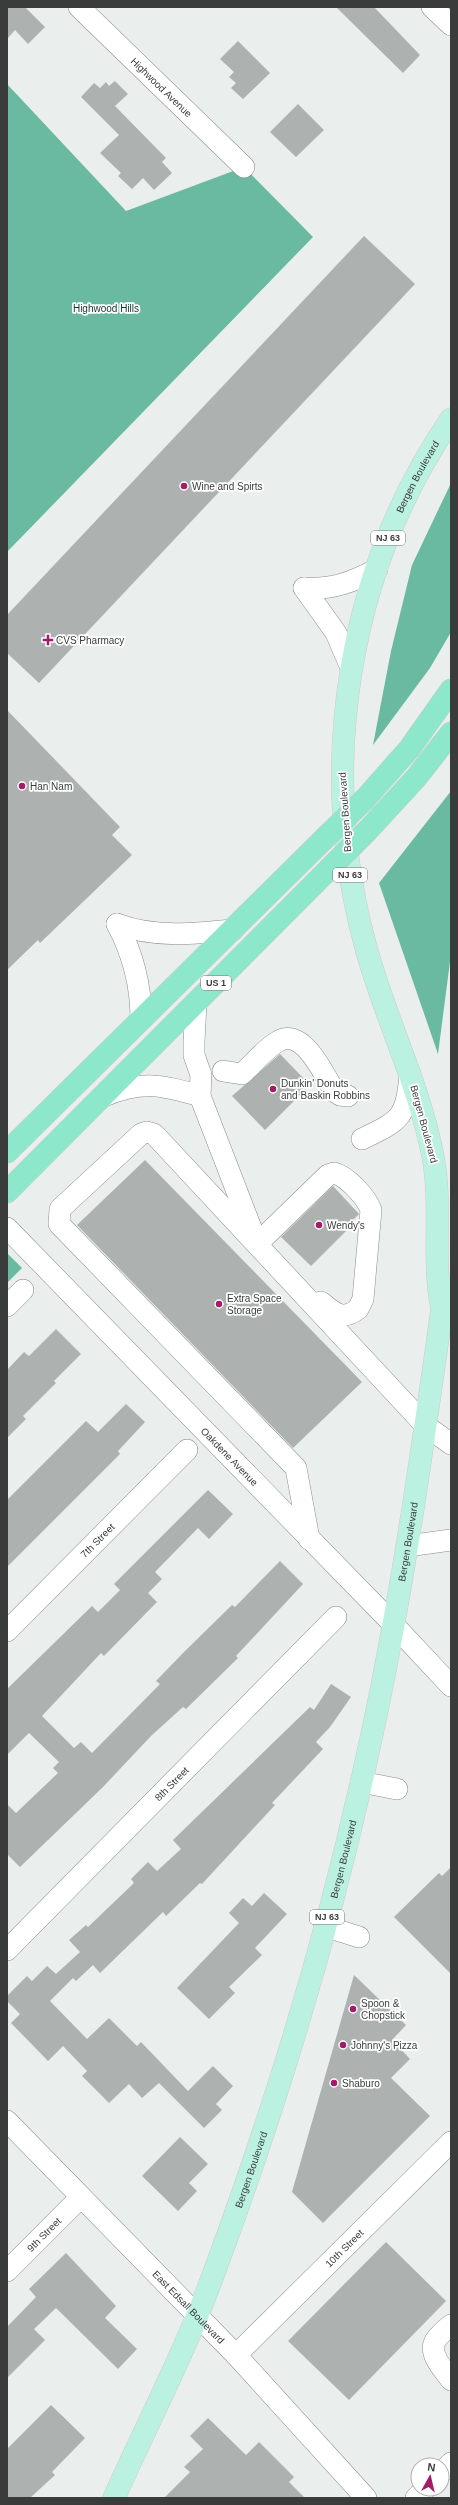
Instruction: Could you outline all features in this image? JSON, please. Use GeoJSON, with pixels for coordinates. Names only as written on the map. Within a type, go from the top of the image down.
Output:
{"type":"FeatureCollection","features":[{"type":"Feature","properties":{"kind":"highway","name":"US 1"},"geometry":{"type":"LineString","coordinates":[[7,1152],[365,799],[410,748],[451,690]]}},
{"type":"Feature","properties":{"kind":"highway","name":"US 1"},"geometry":{"type":"LineString","coordinates":[[7,1192],[368,830],[416,778],[451,733]]}},
{"type":"Feature","properties":{"kind":"main road","name":"Bergen Boulevard"},"geometry":{"type":"LineString","coordinates":[[442,1309],[437,1284],[439,1212],[434,1160],[410,1074],[365,944],[348,859],[342,766],[351,668],[361,617],[377,569],[411,488],[451,419]]}},
{"type":"Feature","properties":{"kind":"main road","name":"Bergen Boulevard"},"geometry":{"type":"LineString","coordinates":[[114,2498],[198,2316],[266,2122],[324,1926],[361,1782],[393,1624],[426,1426],[442,1309],[451,1288]]}},
{"type":"Feature","properties":{"kind":"street"},"geometry":{"type":"LineString","coordinates":[[432,7],[451,26]]}},
{"type":"Feature","properties":{"kind":"street","name":"Highwood Avenue"},"geometry":{"type":"LineString","coordinates":[[89,11],[244,167]]}},
{"type":"Feature","properties":{"kind":"street"},"geometry":{"type":"LineString","coordinates":[[351,668],[336,633],[304,588],[319,589],[346,584],[377,569]]}},
{"type":"Feature","properties":{"kind":"street"},"geometry":{"type":"LineString","coordinates":[[141,1019],[136,971],[128,948],[117,924],[137,931],[160,934],[233,930]]}},
{"type":"Feature","properties":{"kind":"street"},"geometry":{"type":"LineString","coordinates":[[196,1003],[194,1055],[201,1075],[200,1096],[257,1244]]}},
{"type":"Feature","properties":{"kind":"street"},"geometry":{"type":"LineString","coordinates":[[223,1071],[242,1074],[277,1042],[291,1039],[305,1045],[334,1091],[340,1095],[348,1096]]}},
{"type":"Feature","properties":{"kind":"street"},"geometry":{"type":"LineString","coordinates":[[362,1138],[389,1126],[400,1116],[408,1104],[410,1074]]}},
{"type":"Feature","properties":{"kind":"street"},"geometry":{"type":"LineString","coordinates":[[104,1096],[134,1086],[161,1085],[200,1096]]}},
{"type":"Feature","properties":{"kind":"street"},"geometry":{"type":"LineString","coordinates":[[309,1539],[296,1468],[59,1224],[60,1209],[141,1134],[147,1132],[154,1134],[426,1426],[451,1444]]}},
{"type":"Feature","properties":{"kind":"street"},"geometry":{"type":"LineString","coordinates":[[257,1244],[331,1173],[342,1177],[368,1203],[371,1215],[364,1293],[358,1309],[348,1315],[336,1315],[284,1272]]}},
{"type":"Feature","properties":{"kind":"street","name":"Oakdene Avenue"},"geometry":{"type":"LineString","coordinates":[[7,1228],[393,1624],[451,1686]]}},
{"type":"Feature","properties":{"kind":"street"},"geometry":{"type":"LineString","coordinates":[[7,1306],[23,1290]]}},
{"type":"Feature","properties":{"kind":"street","name":"7th Street"},"geometry":{"type":"LineString","coordinates":[[7,1631],[187,1450]]}},
{"type":"Feature","properties":{"kind":"street"},"geometry":{"type":"LineString","coordinates":[[407,1546],[451,1540]]}},
{"type":"Feature","properties":{"kind":"street","name":"8th Street"},"geometry":{"type":"LineString","coordinates":[[7,1950],[336,1618]]}},
{"type":"Feature","properties":{"kind":"street"},"geometry":{"type":"LineString","coordinates":[[361,1782],[397,1789]]}},
{"type":"Feature","properties":{"kind":"street"},"geometry":{"type":"LineString","coordinates":[[324,1926],[359,1937]]}},
{"type":"Feature","properties":{"kind":"street","name":"East Edsall Boulevard"},"geometry":{"type":"LineString","coordinates":[[7,2121],[236,2355],[366,2498]]}},
{"type":"Feature","properties":{"kind":"street","name":"10th Street"},"geometry":{"type":"LineString","coordinates":[[236,2355],[451,2142]]}},
{"type":"Feature","properties":{"kind":"street","name":"9th Street"},"geometry":{"type":"LineString","coordinates":[[7,2271],[81,2197]]}},
{"type":"Feature","properties":{"kind":"street"},"geometry":{"type":"LineString","coordinates":[[451,2325],[435,2341],[434,2348],[438,2363],[451,2380]]}},
{"type":"Feature","properties":{"kind":"green space","name":"Highwood Hills"},"geometry":{"type":"Polygon","coordinates":[[[7,84],[126,211],[244,167],[313,237],[7,552],[7,84]]]}},
{"type":"Feature","properties":{"kind":"green space"},"geometry":{"type":"Polygon","coordinates":[[[451,483],[451,632],[430,668],[373,745],[391,651],[412,565],[451,483]]]}},
{"type":"Feature","properties":{"kind":"green space"},"geometry":{"type":"Polygon","coordinates":[[[451,791],[451,954],[438,1054],[379,883],[451,791]]]}},
{"type":"Feature","properties":{"kind":"green space"},"geometry":{"type":"Polygon","coordinates":[[[7,1253],[22,1268],[7,1283],[7,1253]]]}},
{"type":"Feature","properties":{"kind":"building"},"geometry":{"type":"Polygon","coordinates":[[[7,7],[25,7],[45,27],[28,44],[15,30],[7,39],[7,7]]]}},
{"type":"Feature","properties":{"kind":"building"},"geometry":{"type":"Polygon","coordinates":[[[336,7],[374,7],[420,55],[403,73],[336,7]]]}},
{"type":"Feature","properties":{"kind":"building"},"geometry":{"type":"Polygon","coordinates":[[[238,41],[270,73],[243,99],[231,88],[236,83],[229,77],[234,72],[220,59],[238,41]]]}},
{"type":"Feature","properties":{"kind":"building"},"geometry":{"type":"Polygon","coordinates":[[[115,81],[128,94],[115,106],[166,158],[162,162],[172,173],[154,190],[143,178],[132,189],[118,176],[121,173],[100,153],[119,135],[81,97],[94,83],[100,88],[106,82],[109,86],[115,81]]]}},
{"type":"Feature","properties":{"kind":"building"},"geometry":{"type":"Polygon","coordinates":[[[298,104],[324,130],[296,157],[270,132],[298,104]]]}},
{"type":"Feature","properties":{"kind":"building"},"geometry":{"type":"Polygon","coordinates":[[[364,236],[415,284],[39,683],[7,653],[7,615],[364,236]]]}},
{"type":"Feature","properties":{"kind":"building"},"geometry":{"type":"Polygon","coordinates":[[[7,710],[120,827],[112,835],[132,855],[40,943],[38,940],[7,970],[7,710]]]}},
{"type":"Feature","properties":{"kind":"building","name":"Dunkin' Donuts and Baskin Robbins"},"geometry":{"type":"Polygon","coordinates":[[[280,1054],[310,1085],[265,1130],[232,1096],[280,1054]]]}},
{"type":"Feature","properties":{"kind":"building","name":"Extra Space Storage"},"geometry":{"type":"Polygon","coordinates":[[[145,1160],[362,1382],[293,1448],[77,1225],[145,1160]]]}},
{"type":"Feature","properties":{"kind":"building","name":"Wendy's"},"geometry":{"type":"Polygon","coordinates":[[[333,1186],[359,1214],[349,1224],[351,1226],[311,1266],[281,1237],[333,1186]]]}},
{"type":"Feature","properties":{"kind":"building"},"geometry":{"type":"Polygon","coordinates":[[[56,1329],[81,1354],[54,1381],[56,1383],[23,1416],[26,1419],[7,1438],[7,1370],[24,1352],[29,1356],[56,1329]]]}},
{"type":"Feature","properties":{"kind":"building"},"geometry":{"type":"Polygon","coordinates":[[[126,1404],[145,1422],[118,1451],[120,1454],[7,1567],[7,1500],[86,1421],[98,1432],[126,1404]]]}},
{"type":"Feature","properties":{"kind":"building"},"geometry":{"type":"Polygon","coordinates":[[[208,1490],[233,1514],[209,1539],[198,1528],[155,1572],[162,1579],[148,1593],[157,1602],[104,1656],[101,1653],[42,1716],[74,1748],[81,1742],[92,1753],[160,1684],[156,1681],[183,1653],[232,1605],[235,1607],[280,1561],[303,1584],[236,1656],[238,1658],[186,1709],[183,1707],[151,1736],[103,1787],[20,1867],[7,1854],[7,1804],[16,1813],[58,1773],[53,1768],[59,1762],[29,1733],[7,1755],[7,1689],[92,1606],[98,1612],[120,1590],[114,1584],[208,1490]]]}},
{"type":"Feature","properties":{"kind":"building"},"geometry":{"type":"Polygon","coordinates":[[[331,1684],[351,1697],[330,1727],[316,1742],[323,1749],[272,1803],[275,1805],[202,1884],[200,1883],[166,1916],[163,1912],[100,1973],[93,1965],[76,1981],[73,1978],[50,2001],[87,2039],[109,2018],[137,2046],[141,2042],[188,2091],[213,2066],[233,2086],[216,2104],[222,2110],[204,2128],[159,2083],[142,2098],[129,2084],[109,2103],[82,2076],[87,2071],[63,2046],[48,2061],[11,2023],[20,2014],[7,2001],[7,1996],[27,1976],[32,1981],[47,1966],[56,1974],[80,1952],[69,1940],[86,1925],[88,1927],[134,1883],[131,1879],[148,1862],[157,1871],[181,1849],[173,1840],[310,1707],[314,1710],[331,1684]]]}},
{"type":"Feature","properties":{"kind":"building"},"geometry":{"type":"Polygon","coordinates":[[[451,1867],[451,1974],[394,1917],[439,1873],[442,1876],[451,1867]]]}},
{"type":"Feature","properties":{"kind":"building"},"geometry":{"type":"Polygon","coordinates":[[[264,1893],[287,1914],[255,1948],[262,1955],[229,1987],[235,1993],[209,2019],[177,1988],[239,1923],[229,1913],[243,1898],[252,1906],[264,1893]]]}},
{"type":"Feature","properties":{"kind":"building"},"geometry":{"type":"Polygon","coordinates":[[[354,1975],[406,2025],[392,2040],[410,2059],[391,2078],[430,2116],[323,2223],[292,2192],[354,1975]]]}},
{"type":"Feature","properties":{"kind":"building"},"geometry":{"type":"Polygon","coordinates":[[[180,2137],[208,2164],[189,2183],[197,2191],[178,2211],[142,2176],[180,2137]]]}},
{"type":"Feature","properties":{"kind":"building"},"geometry":{"type":"Polygon","coordinates":[[[386,2242],[446,2301],[349,2400],[288,2341],[386,2242]]]}},
{"type":"Feature","properties":{"kind":"building"},"geometry":{"type":"Polygon","coordinates":[[[66,2253],[116,2306],[105,2318],[137,2349],[118,2369],[56,2308],[34,2329],[45,2340],[7,2378],[7,2327],[36,2297],[29,2289],[66,2253]]]}},
{"type":"Feature","properties":{"kind":"building"},"geometry":{"type":"Polygon","coordinates":[[[51,2405],[85,2438],[52,2472],[55,2475],[30,2498],[7,2498],[7,2449],[51,2405]]]}},
{"type":"Feature","properties":{"kind":"building"},"geometry":{"type":"Polygon","coordinates":[[[208,2418],[246,2455],[259,2442],[294,2477],[289,2482],[305,2498],[164,2498],[190,2472],[184,2467],[203,2449],[190,2436],[208,2418]]]}},
{"type":"Feature","properties":{"kind":"place","name":"Wine and Spirts"},"geometry":{"type":"Point","coordinates":[184,486]}},
{"type":"Feature","properties":{"kind":"place","name":"CVS Pharmacy"},"geometry":{"type":"Point","coordinates":[48,640]}},
{"type":"Feature","properties":{"kind":"place","name":"Han Nam"},"geometry":{"type":"Point","coordinates":[22,786]}},
{"type":"Feature","properties":{"kind":"place","name":"Dunkin' Donuts and Baskin Robbins"},"geometry":{"type":"Point","coordinates":[273,1089]}},
{"type":"Feature","properties":{"kind":"place","name":"Wendy's"},"geometry":{"type":"Point","coordinates":[319,1225]}},
{"type":"Feature","properties":{"kind":"place","name":"Extra Space Storage"},"geometry":{"type":"Point","coordinates":[219,1304]}},
{"type":"Feature","properties":{"kind":"place","name":"Spoon & Chopstick"},"geometry":{"type":"Point","coordinates":[353,2009]}},
{"type":"Feature","properties":{"kind":"place","name":"Johnny's Pizza"},"geometry":{"type":"Point","coordinates":[343,2045]}},
{"type":"Feature","properties":{"kind":"place","name":"Shaburo"},"geometry":{"type":"Point","coordinates":[334,2083]}}]}
